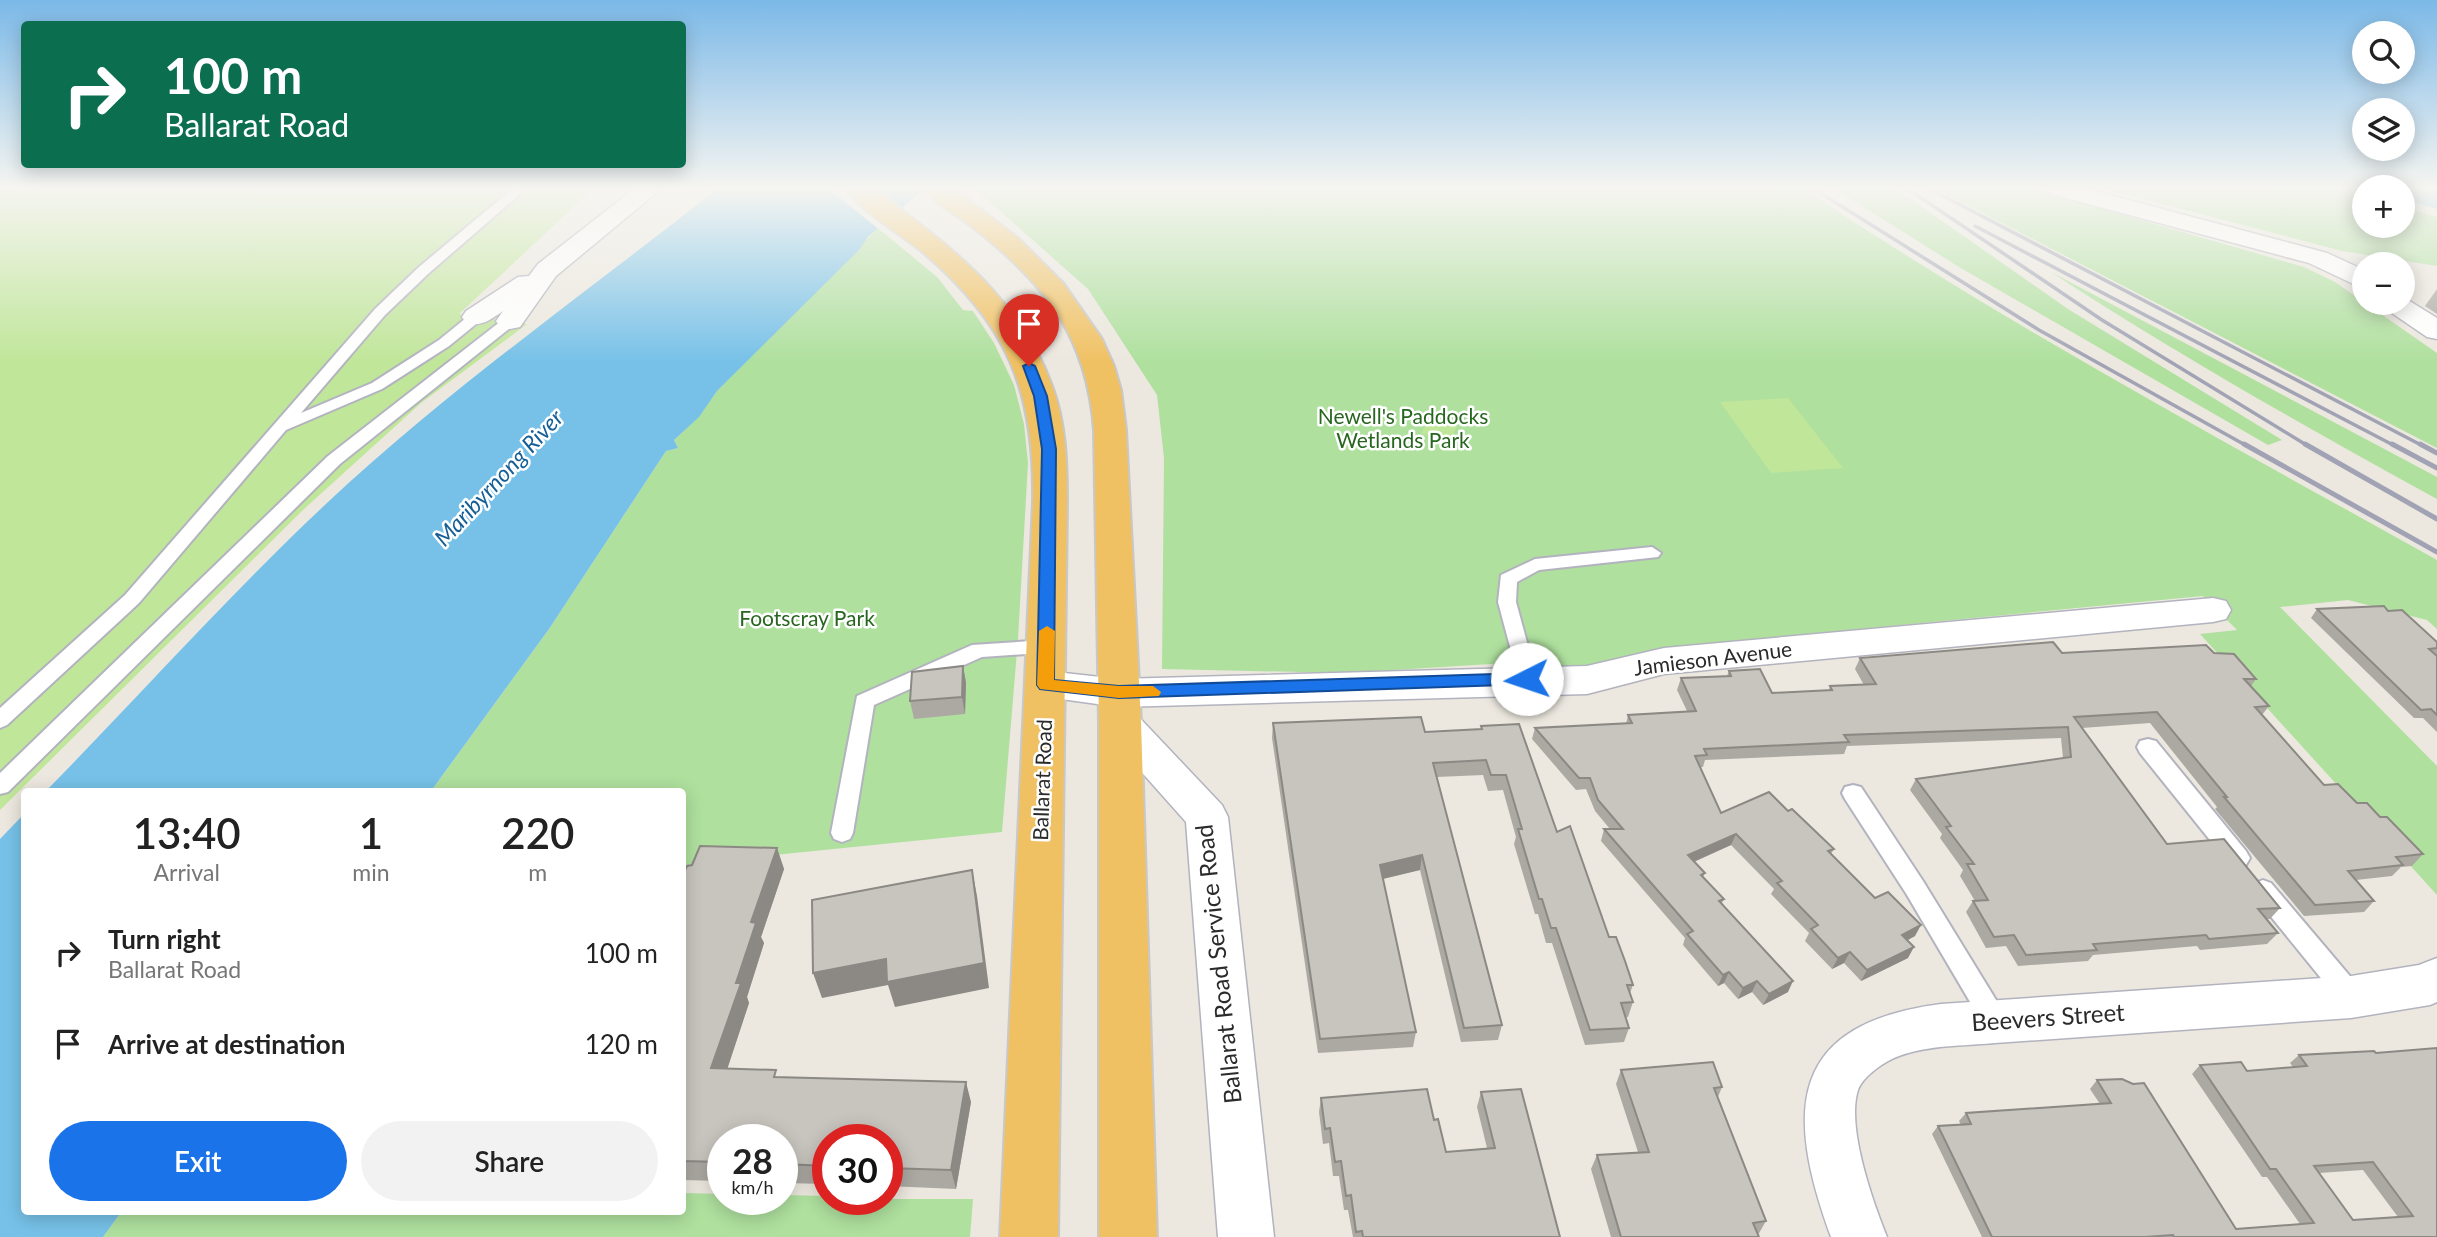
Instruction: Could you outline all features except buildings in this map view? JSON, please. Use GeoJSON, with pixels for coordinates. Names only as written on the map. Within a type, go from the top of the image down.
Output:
{"type":"FeatureCollection","features":[{"type":"Feature","properties":{"kind":"highway","name":"Ballarat Road"},"geometry":{"type":"LineString","coordinates":[[933,247],[960,268],[981,290],[1014,339],[1029,366],[1048,429],[1050,470],[1046,666],[1029,1237]]}},
{"type":"Feature","properties":{"kind":"highway"},"geometry":{"type":"LineString","coordinates":[[1012,247],[1045,281],[1076,321],[1099,366],[1106,390],[1110,430],[1120,707],[1128,1237]]}},
{"type":"Feature","properties":{"kind":"street"},"geometry":{"type":"LineString","coordinates":[[476,317],[576,247]]}},
{"type":"Feature","properties":{"kind":"street"},"geometry":{"type":"LineString","coordinates":[[2276,247],[2318,258],[2352,273]]}},
{"type":"Feature","properties":{"kind":"street"},"geometry":{"type":"LineString","coordinates":[[510,321],[551,266]]}},
{"type":"Feature","properties":{"kind":"street"},"geometry":{"type":"LineString","coordinates":[[2414,315],[2437,331]]}},
{"type":"Feature","properties":{"kind":"street","name":"Jamieson Avenue"},"geometry":{"type":"LineString","coordinates":[[1046,666],[1120,707],[1527,679],[1587,680],[1664,661],[2213,610]]}},
{"type":"Feature","properties":{"kind":"street","name":"Ballarat Road Service Road"},"geometry":{"type":"LineString","coordinates":[[1120,707],[1207,817],[1246,1237]]}},
{"type":"Feature","properties":{"kind":"street","name":"Beevers Street"},"geometry":{"type":"LineString","coordinates":[[1859,1237],[1835,1164],[1831,1106],[1836,1078],[1858,1054],[1889,1037],[1950,1025],[1994,1021],[2351,997],[2430,984],[2437,979]]}},
{"type":"Feature","properties":{"kind":"lane"},"geometry":{"type":"LineString","coordinates":[[0,720],[132,599],[380,312],[452,247]]}},
{"type":"Feature","properties":{"kind":"lane"},"geometry":{"type":"LineString","coordinates":[[281,427],[377,386],[444,343],[476,317]]}},
{"type":"Feature","properties":{"kind":"lane"},"geometry":{"type":"LineString","coordinates":[[0,786],[334,460],[510,321]]}},
{"type":"Feature","properties":{"kind":"lane"},"geometry":{"type":"LineString","coordinates":[[1527,679],[1507,602],[1508,579],[1535,565],[1652,553]]}},
{"type":"Feature","properties":{"kind":"lane"},"geometry":{"type":"LineString","coordinates":[[842,833],[864,701],[979,650],[1046,666]]}},
{"type":"Feature","properties":{"kind":"lane"},"geometry":{"type":"LineString","coordinates":[[2148,747],[2351,997]]}},
{"type":"Feature","properties":{"kind":"lane"},"geometry":{"type":"LineString","coordinates":[[1853,793],[1915,888],[1994,1021]]}},
{"type":"Feature","properties":{"kind":"green space"},"geometry":{"type":"Polygon","coordinates":[[[0,247],[531,247],[459,314],[527,324],[421,403],[304,509],[0,810],[0,247]]]}},
{"type":"Feature","properties":{"kind":"green space","name":"Footscray Park"},"geometry":{"type":"Polygon","coordinates":[[[860,247],[901,247],[937,277],[963,310],[973,311],[994,343],[1014,385],[1024,424],[1028,463],[1018,639],[1002,832],[696,863],[686,893],[686,788],[433,788],[549,629],[666,451],[678,448],[674,440],[699,416],[717,391],[860,247]]]}},
{"type":"Feature","properties":{"kind":"green space","name":"Newell's Paddocks Wetlands Park"},"geometry":{"type":"Polygon","coordinates":[[[1040,247],[1893,247],[2038,335],[2437,560],[2437,629],[2427,620],[2348,600],[2280,607],[2437,766],[2437,895],[2200,634],[2237,630],[2203,596],[1712,643],[1574,668],[1507,663],[1345,673],[1162,669],[1164,458],[1157,395],[1088,289],[1040,247]]]}},
{"type":"Feature","properties":{"kind":"green space"},"geometry":{"type":"Polygon","coordinates":[[[1927,247],[1979,247],[2068,309],[2282,440],[2268,445],[1927,247]]]}},
{"type":"Feature","properties":{"kind":"green space"},"geometry":{"type":"Polygon","coordinates":[[[2048,247],[2234,247],[2304,267],[2335,282],[2352,294],[2352,315],[2382,315],[2437,353],[2437,448],[2048,247]]]}},
{"type":"Feature","properties":{"kind":"green space"},"geometry":{"type":"Polygon","coordinates":[[[2326,247],[2437,247],[2437,266],[2415,263],[2415,252],[2352,253],[2326,247]]]}},
{"type":"Feature","properties":{"kind":"green space"},"geometry":{"type":"Polygon","coordinates":[[[2051,272],[2437,477],[2437,499],[2242,389],[2051,272]]]}},
{"type":"Feature","properties":{"kind":"green space"},"geometry":{"type":"Polygon","coordinates":[[[1788,398],[1843,468],[1771,473],[1720,402],[1788,398]]]}},
{"type":"Feature","properties":{"kind":"green space"},"geometry":{"type":"Polygon","coordinates":[[[1428,419],[1457,425],[1451,440],[1421,434],[1428,419]]]}},
{"type":"Feature","properties":{"kind":"green space"},"geometry":{"type":"Polygon","coordinates":[[[686,1193],[707,1194],[707,1215],[798,1215],[798,1195],[812,1196],[812,1215],[903,1215],[903,1199],[973,1199],[970,1237],[103,1237],[119,1215],[686,1215],[686,1193]]]}},
{"type":"Feature","properties":{"kind":"water","name":"Maribyrnong River"},"geometry":{"type":"Polygon","coordinates":[[[642,247],[861,247],[717,391],[699,417],[674,440],[678,448],[666,451],[549,629],[433,788],[49,788],[256,572],[328,502],[470,380],[642,247]]]}},
{"type":"Feature","properties":{"kind":"water"},"geometry":{"type":"Polygon","coordinates":[[[21,817],[21,1215],[119,1215],[103,1237],[0,1237],[0,839],[21,817]]]}},
{"type":"Feature","properties":{"kind":"railway"},"geometry":{"type":"LineString","coordinates":[[1906,247],[2039,330],[2247,446]]}},
{"type":"Feature","properties":{"kind":"railway"},"geometry":{"type":"LineString","coordinates":[[1993,247],[2102,320],[2308,446]]}},
{"type":"Feature","properties":{"kind":"railway"},"geometry":{"type":"LineString","coordinates":[[2015,247],[2395,446]]}},
{"type":"Feature","properties":{"kind":"railway"},"geometry":{"type":"LineString","coordinates":[[2041,247],[2423,446]]}},
{"type":"Feature","properties":{"kind":"railway"},"geometry":{"type":"LineString","coordinates":[[2244,444],[2437,552]]}},
{"type":"Feature","properties":{"kind":"railway"},"geometry":{"type":"LineString","coordinates":[[2305,444],[2437,519]]}},
{"type":"Feature","properties":{"kind":"railway"},"geometry":{"type":"LineString","coordinates":[[2392,444],[2437,468]]}},
{"type":"Feature","properties":{"kind":"railway"},"geometry":{"type":"LineString","coordinates":[[2420,444],[2437,453]]}},
{"type":"Feature","properties":{"kind":"slow traffic"},"geometry":{"type":"LineString","coordinates":[[1047,631],[1046,685],[1119,692],[1153,692]]}},
{"type":"Feature","properties":{"kind":"route"},"geometry":{"type":"LineString","coordinates":[[1029,366],[1048,429],[1050,470],[1046,685],[1119,692],[1527,679]]}}]}
